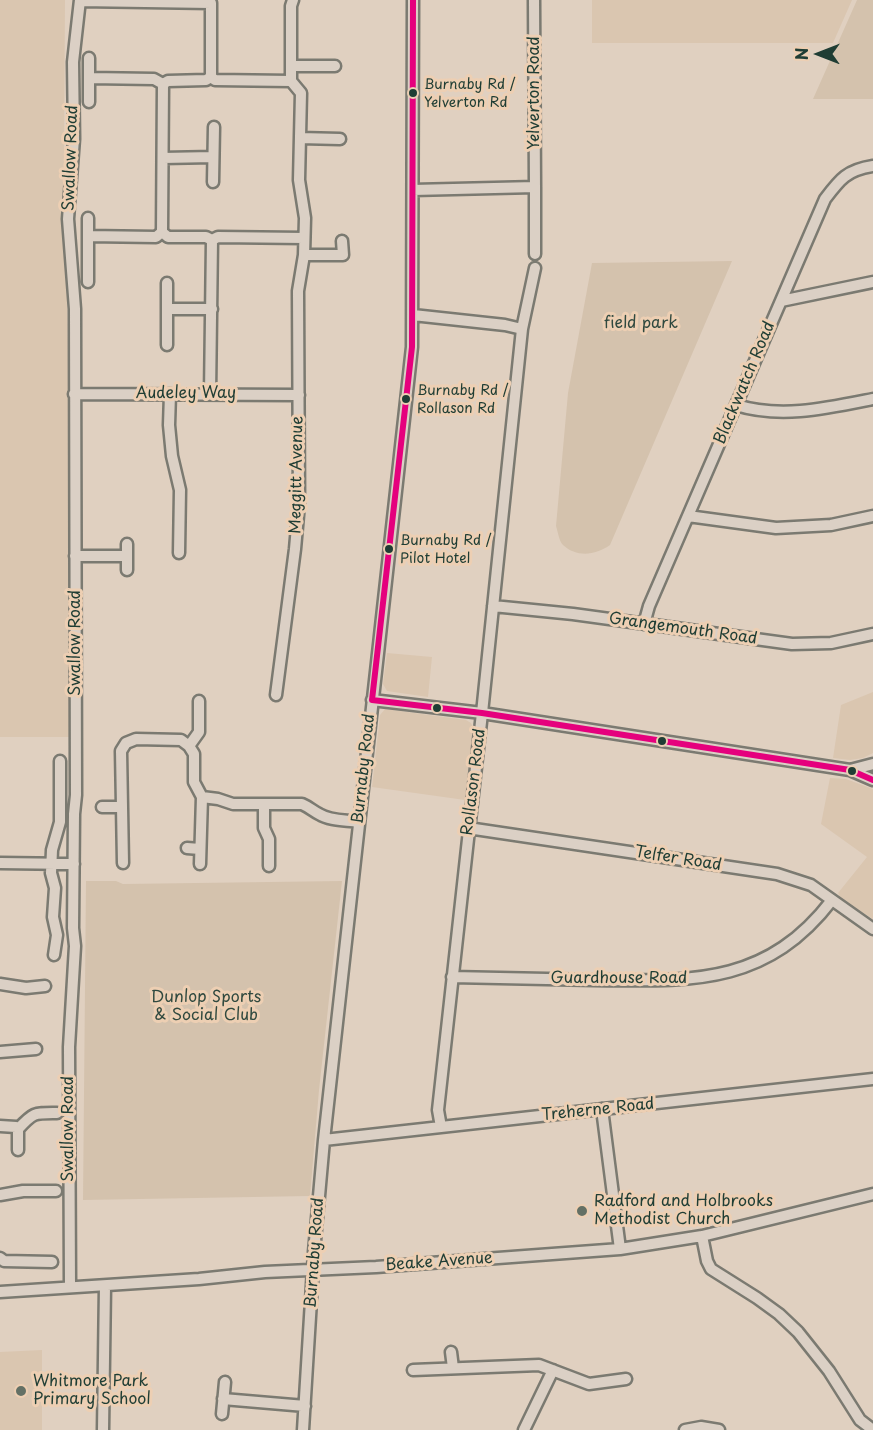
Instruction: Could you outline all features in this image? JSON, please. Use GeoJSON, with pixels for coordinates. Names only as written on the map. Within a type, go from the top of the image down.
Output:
{"type":"FeatureCollection","features":[{"type":"Feature","properties":{"kind":"street"},"geometry":{"type":"LineString","coordinates":[[80,0],[212,1],[211,77]]}},
{"type":"Feature","properties":{"kind":"street","name":"Swallow Road"},"geometry":{"type":"LineString","coordinates":[[70,1287],[69,1047],[75,946],[73,928],[76,795],[75,309],[68,219],[74,139],[74,53],[80,0]]}},
{"type":"Feature","properties":{"kind":"street"},"geometry":{"type":"LineString","coordinates":[[211,77],[215,80],[291,81],[291,6],[293,0]]}},
{"type":"Feature","properties":{"kind":"street","name":"Burnaby Road"},"geometry":{"type":"LineString","coordinates":[[303,1430],[324,1140],[412,347],[413,0]]}},
{"type":"Feature","properties":{"kind":"street","name":"Yelverton Road"},"geometry":{"type":"LineString","coordinates":[[534,0],[536,254]]}},
{"type":"Feature","properties":{"kind":"street"},"geometry":{"type":"LineString","coordinates":[[89,58],[89,102]]}},
{"type":"Feature","properties":{"kind":"street"},"geometry":{"type":"LineString","coordinates":[[291,66],[335,66]]}},
{"type":"Feature","properties":{"kind":"street"},"geometry":{"type":"LineString","coordinates":[[163,84],[168,81],[206,80],[211,77]]}},
{"type":"Feature","properties":{"kind":"street"},"geometry":{"type":"LineString","coordinates":[[90,78],[154,79],[163,84]]}},
{"type":"Feature","properties":{"kind":"street","name":"Meggitt Avenue"},"geometry":{"type":"LineString","coordinates":[[276,694],[299,504],[298,291],[304,255],[305,218],[299,180],[301,93],[291,81]]}},
{"type":"Feature","properties":{"kind":"street"},"geometry":{"type":"LineString","coordinates":[[88,236],[156,237],[162,232],[163,84]]}},
{"type":"Feature","properties":{"kind":"street"},"geometry":{"type":"LineString","coordinates":[[213,182],[214,127]]}},
{"type":"Feature","properties":{"kind":"street"},"geometry":{"type":"LineString","coordinates":[[300,138],[340,139]]}},
{"type":"Feature","properties":{"kind":"street"},"geometry":{"type":"LineString","coordinates":[[163,158],[213,157]]}},
{"type":"Feature","properties":{"kind":"street","name":"Blackwatch Road"},"geometry":{"type":"LineString","coordinates":[[644,624],[649,606],[825,199],[842,178],[854,170],[873,166]]}},
{"type":"Feature","properties":{"kind":"street"},"geometry":{"type":"LineString","coordinates":[[414,190],[535,187]]}},
{"type":"Feature","properties":{"kind":"street"},"geometry":{"type":"LineString","coordinates":[[88,218],[88,282]]}},
{"type":"Feature","properties":{"kind":"street"},"geometry":{"type":"LineString","coordinates":[[162,232],[168,237],[206,237],[212,240]]}},
{"type":"Feature","properties":{"kind":"street"},"geometry":{"type":"LineString","coordinates":[[212,240],[218,237],[304,238]]}},
{"type":"Feature","properties":{"kind":"street"},"geometry":{"type":"LineString","coordinates":[[210,394],[212,240]]}},
{"type":"Feature","properties":{"kind":"street"},"geometry":{"type":"LineString","coordinates":[[304,255],[343,255],[342,241]]}},
{"type":"Feature","properties":{"kind":"street","name":"Rollason Road"},"geometry":{"type":"LineString","coordinates":[[441,1127],[438,1110],[468,828],[483,713],[522,329],[535,268]]}},
{"type":"Feature","properties":{"kind":"street"},"geometry":{"type":"LineString","coordinates":[[781,301],[873,282]]}},
{"type":"Feature","properties":{"kind":"street"},"geometry":{"type":"LineString","coordinates":[[167,283],[167,345]]}},
{"type":"Feature","properties":{"kind":"street"},"geometry":{"type":"LineString","coordinates":[[167,309],[212,309]]}},
{"type":"Feature","properties":{"kind":"street"},"geometry":{"type":"LineString","coordinates":[[413,315],[505,325],[522,329]]}},
{"type":"Feature","properties":{"kind":"street","name":"Audeley Way"},"geometry":{"type":"LineString","coordinates":[[74,394],[298,395]]}},
{"type":"Feature","properties":{"kind":"street"},"geometry":{"type":"LineString","coordinates":[[170,394],[169,425],[172,456],[180,490],[180,553]]}},
{"type":"Feature","properties":{"kind":"street"},"geometry":{"type":"LineString","coordinates":[[736,405],[760,411],[797,411],[834,407],[873,399]]}},
{"type":"Feature","properties":{"kind":"street"},"geometry":{"type":"LineString","coordinates":[[688,516],[776,528],[831,525],[873,516]]}},
{"type":"Feature","properties":{"kind":"street"},"geometry":{"type":"LineString","coordinates":[[127,544],[127,570]]}},
{"type":"Feature","properties":{"kind":"street"},"geometry":{"type":"LineString","coordinates":[[75,556],[127,556]]}},
{"type":"Feature","properties":{"kind":"street","name":"Grangemouth Road"},"geometry":{"type":"LineString","coordinates":[[493,606],[792,644],[831,643],[873,634]]}},
{"type":"Feature","properties":{"kind":"street"},"geometry":{"type":"LineString","coordinates":[[372,700],[483,713],[850,770],[873,780]]}},
{"type":"Feature","properties":{"kind":"street"},"geometry":{"type":"LineString","coordinates":[[189,746],[199,732],[199,701]]}},
{"type":"Feature","properties":{"kind":"street"},"geometry":{"type":"LineString","coordinates":[[123,863],[121,751],[126,742],[136,739],[181,740],[194,754],[194,782],[202,797],[200,864]]}},
{"type":"Feature","properties":{"kind":"street"},"geometry":{"type":"LineString","coordinates":[[54,955],[57,935],[52,912],[55,888],[51,863],[52,850],[60,822],[60,761]]}},
{"type":"Feature","properties":{"kind":"street"},"geometry":{"type":"LineString","coordinates":[[850,770],[873,764]]}},
{"type":"Feature","properties":{"kind":"street"},"geometry":{"type":"LineString","coordinates":[[202,797],[233,804],[302,804],[332,819],[358,822]]}},
{"type":"Feature","properties":{"kind":"street"},"geometry":{"type":"LineString","coordinates":[[264,804],[264,828],[269,839],[269,866]]}},
{"type":"Feature","properties":{"kind":"street"},"geometry":{"type":"LineString","coordinates":[[102,807],[122,807]]}},
{"type":"Feature","properties":{"kind":"street","name":"Telfer Road"},"geometry":{"type":"LineString","coordinates":[[468,828],[777,874],[811,885],[873,928]]}},
{"type":"Feature","properties":{"kind":"street"},"geometry":{"type":"LineString","coordinates":[[186,848],[200,849]]}},
{"type":"Feature","properties":{"kind":"street"},"geometry":{"type":"LineString","coordinates":[[0,862],[74,864]]}},
{"type":"Feature","properties":{"kind":"street","name":"Guardhouse Road"},"geometry":{"type":"LineString","coordinates":[[452,977],[671,981],[707,977],[743,968],[766,958],[797,937],[819,917],[832,900]]}},
{"type":"Feature","properties":{"kind":"street"},"geometry":{"type":"LineString","coordinates":[[0,984],[26,988],[45,986]]}},
{"type":"Feature","properties":{"kind":"street"},"geometry":{"type":"LineString","coordinates":[[0,1052],[36,1049]]}},
{"type":"Feature","properties":{"kind":"street","name":"Treherne Road"},"geometry":{"type":"LineString","coordinates":[[324,1140],[873,1079]]}},
{"type":"Feature","properties":{"kind":"street"},"geometry":{"type":"LineString","coordinates":[[602,1109],[620,1249]]}},
{"type":"Feature","properties":{"kind":"street"},"geometry":{"type":"LineString","coordinates":[[18,1150],[18,1129],[35,1113],[57,1113]]}},
{"type":"Feature","properties":{"kind":"street"},"geometry":{"type":"LineString","coordinates":[[0,1126],[18,1129]]}},
{"type":"Feature","properties":{"kind":"street"},"geometry":{"type":"LineString","coordinates":[[0,1195],[23,1191],[56,1191]]}},
{"type":"Feature","properties":{"kind":"street","name":"Beake Avenue"},"geometry":{"type":"LineString","coordinates":[[0,1292],[620,1249],[702,1236],[873,1194]]}},
{"type":"Feature","properties":{"kind":"street"},"geometry":{"type":"LineString","coordinates":[[702,1236],[711,1269],[757,1298],[798,1332],[829,1371],[860,1420],[873,1430]]}},
{"type":"Feature","properties":{"kind":"street"},"geometry":{"type":"LineString","coordinates":[[0,1258],[4,1261],[52,1262]]}},
{"type":"Feature","properties":{"kind":"street"},"geometry":{"type":"LineString","coordinates":[[103,1430],[105,1286]]}},
{"type":"Feature","properties":{"kind":"street"},"geometry":{"type":"LineString","coordinates":[[451,1352],[453,1368]]}},
{"type":"Feature","properties":{"kind":"street"},"geometry":{"type":"LineString","coordinates":[[413,1370],[539,1365],[589,1384],[626,1379]]}},
{"type":"Feature","properties":{"kind":"street"},"geometry":{"type":"LineString","coordinates":[[524,1430],[553,1370]]}},
{"type":"Feature","properties":{"kind":"street"},"geometry":{"type":"LineString","coordinates":[[222,1414],[225,1382]]}},
{"type":"Feature","properties":{"kind":"street"},"geometry":{"type":"LineString","coordinates":[[223,1399],[305,1406]]}},
{"type":"Feature","properties":{"kind":"street"},"geometry":{"type":"LineString","coordinates":[[685,1430],[701,1427],[719,1430]]}},
{"type":"Feature","properties":{"kind":"shaded area"},"geometry":{"type":"Polygon","coordinates":[[[0,0],[65,0],[64,159],[71,630],[69,735],[76,737],[0,737],[0,0]]]}},
{"type":"Feature","properties":{"kind":"shaded area"},"geometry":{"type":"Polygon","coordinates":[[[592,0],[852,0],[833,43],[592,43],[592,0]]]}},
{"type":"Feature","properties":{"kind":"shaded area"},"geometry":{"type":"Polygon","coordinates":[[[387,653],[432,657],[428,697],[387,691],[383,684],[387,653]]]}},
{"type":"Feature","properties":{"kind":"shaded area"},"geometry":{"type":"Polygon","coordinates":[[[873,692],[873,753],[863,758],[850,760],[833,758],[841,705],[873,692]]]}},
{"type":"Feature","properties":{"kind":"shaded area"},"geometry":{"type":"Polygon","coordinates":[[[385,709],[466,720],[471,723],[473,727],[465,800],[372,787],[380,715],[385,709]]]}},
{"type":"Feature","properties":{"kind":"shaded area"},"geometry":{"type":"Polygon","coordinates":[[[830,778],[846,779],[873,789],[873,919],[841,899],[838,893],[867,857],[821,824],[830,778]]]}},
{"type":"Feature","properties":{"kind":"shaded area","name":"Whitmore Park Primary School"},"geometry":{"type":"Polygon","coordinates":[[[42,1350],[42,1430],[0,1430],[0,1352],[42,1350]]]}},
{"type":"Feature","properties":{"kind":"green space"},"geometry":{"type":"Polygon","coordinates":[[[857,0],[873,0],[873,99],[813,99],[857,0]]]}},
{"type":"Feature","properties":{"kind":"green space","name":"field park"},"geometry":{"type":"Polygon","coordinates":[[[732,261],[610,545],[587,554],[568,549],[560,541],[556,526],[568,393],[592,263],[732,261]]]}},
{"type":"Feature","properties":{"kind":"green space","name":"Dunlop Sports & Social Club"},"geometry":{"type":"Polygon","coordinates":[[[86,881],[116,881],[123,884],[342,881],[310,1196],[83,1200],[86,881]]]}},
{"type":"Feature","properties":{"kind":"transit line"},"geometry":{"type":"LineString","coordinates":[[413,0],[412,347],[372,700],[482,713],[850,770],[873,780]]}},
{"type":"Feature","properties":{"kind":"place","name":"Burnaby Rd / Yelverton Rd"},"geometry":{"type":"Point","coordinates":[413,93]}},
{"type":"Feature","properties":{"kind":"place","name":"Burnaby Rd / Rollason Rd"},"geometry":{"type":"Point","coordinates":[406,399]}},
{"type":"Feature","properties":{"kind":"place","name":"Burnaby Rd / Pilot Hotel"},"geometry":{"type":"Point","coordinates":[389,549]}},
{"type":"Feature","properties":{"kind":"place","name":"Radford and Holbrooks Methodist Church"},"geometry":{"type":"Point","coordinates":[582,1211]}},
{"type":"Feature","properties":{"kind":"place","name":"Whitmore Park Primary School"},"geometry":{"type":"Point","coordinates":[21,1391]}}]}
